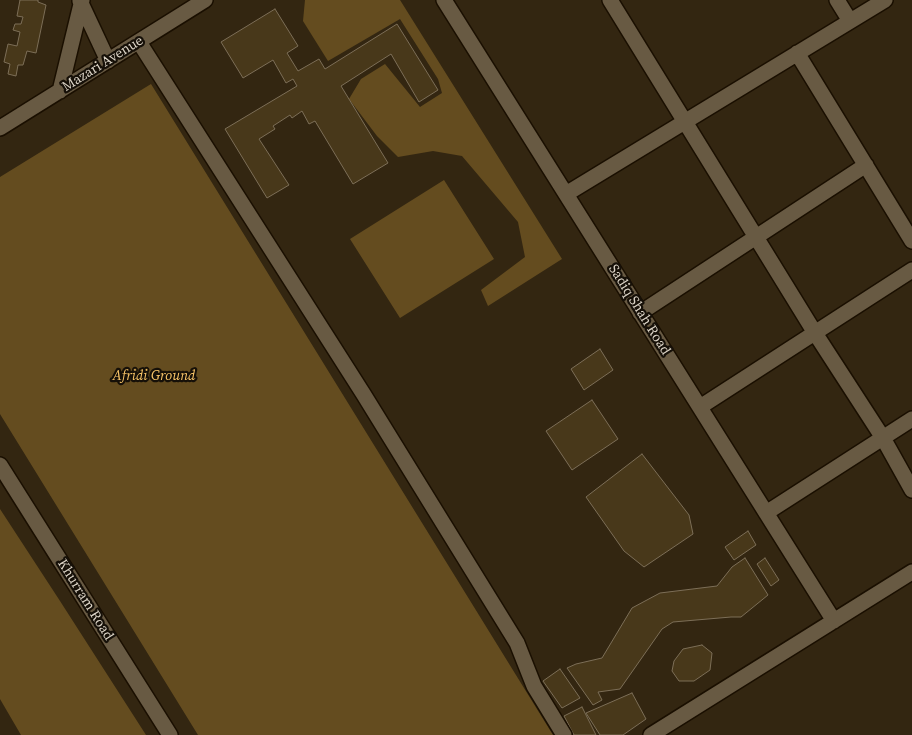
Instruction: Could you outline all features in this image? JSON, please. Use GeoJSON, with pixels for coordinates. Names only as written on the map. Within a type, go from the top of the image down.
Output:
{"type":"FeatureCollection","features":[{"type":"Feature","properties":{"kind":"street","name":"Mazari Avenue"},"geometry":{"type":"LineString","coordinates":[[0,128],[205,0]]}},
{"type":"Feature","properties":{"kind":"street","name":"Sadiq Shah Road"},"geometry":{"type":"LineString","coordinates":[[444,0],[834,621]]}},
{"type":"Feature","properties":{"kind":"street"},"geometry":{"type":"LineString","coordinates":[[610,0],[815,333],[883,438],[912,490]]}},
{"type":"Feature","properties":{"kind":"street"},"geometry":{"type":"LineString","coordinates":[[837,0],[850,21]]}},
{"type":"Feature","properties":{"kind":"street"},"geometry":{"type":"LineString","coordinates":[[566,194],[885,0]]}},
{"type":"Feature","properties":{"kind":"street"},"geometry":{"type":"LineString","coordinates":[[81,1],[108,61]]}},
{"type":"Feature","properties":{"kind":"street"},"geometry":{"type":"LineString","coordinates":[[60,91],[81,1]]}},
{"type":"Feature","properties":{"kind":"street"},"geometry":{"type":"LineString","coordinates":[[138,42],[364,395],[517,643],[534,686],[564,735]]}},
{"type":"Feature","properties":{"kind":"street"},"geometry":{"type":"LineString","coordinates":[[798,53],[912,240]]}},
{"type":"Feature","properties":{"kind":"street"},"geometry":{"type":"LineString","coordinates":[[640,313],[866,165]]}},
{"type":"Feature","properties":{"kind":"street"},"geometry":{"type":"LineString","coordinates":[[700,407],[912,270]]}},
{"type":"Feature","properties":{"kind":"street"},"geometry":{"type":"LineString","coordinates":[[766,513],[912,420]]}},
{"type":"Feature","properties":{"kind":"street","name":"Khurram Road"},"geometry":{"type":"LineString","coordinates":[[0,465],[170,735]]}},
{"type":"Feature","properties":{"kind":"street"},"geometry":{"type":"LineString","coordinates":[[651,735],[912,572]]}},
{"type":"Feature","properties":{"kind":"green space"},"geometry":{"type":"Polygon","coordinates":[[[305,0],[400,0],[562,259],[488,306],[481,290],[525,257],[518,222],[462,156],[433,151],[398,157],[377,136],[349,99],[361,79],[385,64],[420,107],[442,93],[438,79],[400,19],[328,61],[303,21],[305,0]]]}},
{"type":"Feature","properties":{"kind":"green space","name":"Afridi Ground"},"geometry":{"type":"Polygon","coordinates":[[[151,84],[553,735],[198,735],[0,414],[0,177],[151,84]]]}},
{"type":"Feature","properties":{"kind":"green space"},"geometry":{"type":"Polygon","coordinates":[[[444,180],[494,259],[400,318],[350,239],[444,180]]]}},
{"type":"Feature","properties":{"kind":"green space"},"geometry":{"type":"Polygon","coordinates":[[[0,509],[146,735],[21,735],[0,699],[0,509]]]}},
{"type":"Feature","properties":{"kind":"building"},"geometry":{"type":"Polygon","coordinates":[[[20,0],[38,0],[38,2],[46,5],[36,53],[27,51],[23,65],[18,65],[16,76],[8,74],[10,64],[4,62],[8,44],[17,46],[20,32],[13,30],[15,24],[21,24],[23,17],[17,16],[20,0]]]}},
{"type":"Feature","properties":{"kind":"building"},"geometry":{"type":"Polygon","coordinates":[[[275,9],[298,46],[287,53],[298,71],[319,59],[325,69],[397,24],[438,90],[419,102],[391,54],[341,86],[388,163],[353,184],[315,121],[309,124],[302,111],[292,118],[290,115],[273,126],[275,129],[259,139],[289,185],[267,198],[225,129],[297,86],[293,79],[286,83],[273,60],[243,78],[221,42],[275,9]]]}},
{"type":"Feature","properties":{"kind":"building"},"geometry":{"type":"Polygon","coordinates":[[[600,349],[613,370],[584,390],[571,369],[600,349]]]}},
{"type":"Feature","properties":{"kind":"building"},"geometry":{"type":"Polygon","coordinates":[[[592,400],[618,439],[572,470],[546,431],[592,400]]]}},
{"type":"Feature","properties":{"kind":"building"},"geometry":{"type":"Polygon","coordinates":[[[642,454],[689,515],[693,534],[644,567],[624,551],[586,497],[642,454]]]}},
{"type":"Feature","properties":{"kind":"building"},"geometry":{"type":"Polygon","coordinates":[[[748,531],[756,545],[734,560],[725,547],[748,531]]]}},
{"type":"Feature","properties":{"kind":"building"},"geometry":{"type":"Polygon","coordinates":[[[745,558],[768,595],[741,617],[673,622],[662,629],[620,689],[598,692],[602,700],[593,705],[567,668],[602,658],[632,608],[660,593],[717,586],[732,567],[745,558]]]}},
{"type":"Feature","properties":{"kind":"building"},"geometry":{"type":"Polygon","coordinates":[[[765,558],[779,580],[771,586],[757,564],[765,558]]]}},
{"type":"Feature","properties":{"kind":"building"},"geometry":{"type":"Polygon","coordinates":[[[702,645],[712,653],[710,670],[694,681],[679,681],[672,671],[674,661],[683,649],[702,645]]]}},
{"type":"Feature","properties":{"kind":"building"},"geometry":{"type":"Polygon","coordinates":[[[560,669],[580,698],[562,708],[543,681],[560,669]]]}},
{"type":"Feature","properties":{"kind":"building"},"geometry":{"type":"Polygon","coordinates":[[[632,693],[646,719],[623,735],[600,735],[586,713],[632,693]]]}},
{"type":"Feature","properties":{"kind":"building"},"geometry":{"type":"Polygon","coordinates":[[[582,707],[596,735],[574,735],[564,716],[582,707]]]}}]}
